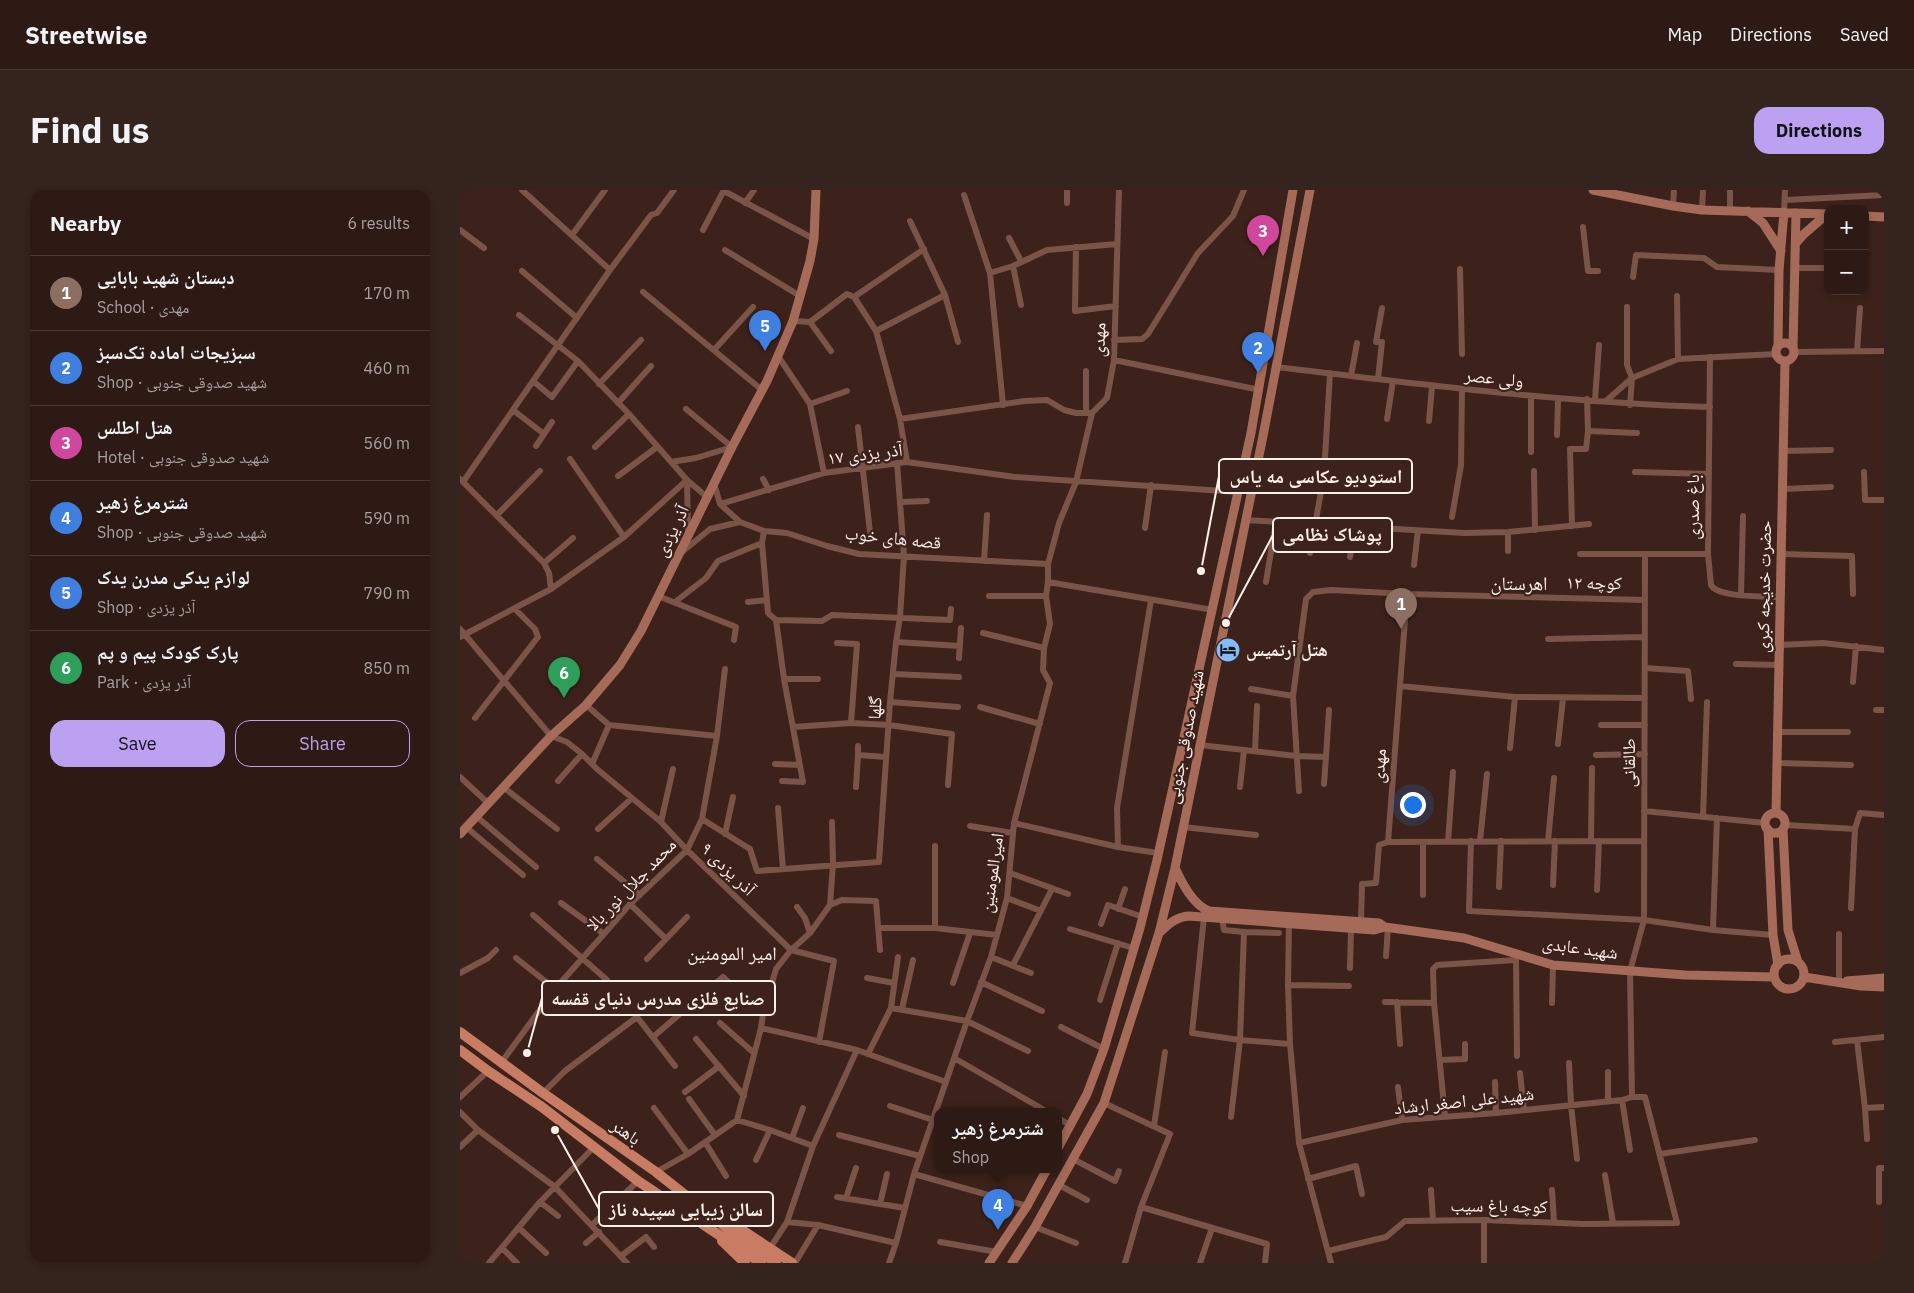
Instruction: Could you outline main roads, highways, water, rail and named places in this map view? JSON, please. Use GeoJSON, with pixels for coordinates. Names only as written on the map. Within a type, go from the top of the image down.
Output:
{"type":"FeatureCollection","features":[{"type":"Feature","properties":{"kind":"main road","name":"آذر یزدی"},"geometry":{"type":"LineString","coordinates":[[460,834],[551,736],[586,705],[620,665],[641,631],[688,534],[762,390],[793,321],[810,261],[814,239],[816,190]]}},
{"type":"Feature","properties":{"kind":"main road","name":"شهید صدوقی جنوبی"},"geometry":{"type":"LineString","coordinates":[[1062,1140],[1087,1094],[1104,1049],[1143,917],[1213,610],[1260,390],[1293,190]]}},
{"type":"Feature","properties":{"kind":"main road","name":"شهید صدوقی جنوبی"},"geometry":{"type":"LineString","coordinates":[[1012,1263],[1035,1227],[1104,1103],[1158,934],[1184,827],[1310,190]]}},
{"type":"Feature","properties":{"kind":"main road"},"geometry":{"type":"LineString","coordinates":[[1593,190],[1702,210],[1824,214]]}},
{"type":"Feature","properties":{"kind":"main road"},"geometry":{"type":"LineString","coordinates":[[1748,211],[1764,223],[1781,251]]}},
{"type":"Feature","properties":{"kind":"main road"},"geometry":{"type":"LineString","coordinates":[[1784,212],[1779,270],[1777,350],[1780,360],[1785,362],[1789,360],[1793,350],[1796,213]]}},
{"type":"Feature","properties":{"kind":"main road"},"geometry":{"type":"LineString","coordinates":[[1869,216],[1884,218]]}},
{"type":"Feature","properties":{"kind":"main road"},"geometry":{"type":"LineString","coordinates":[[1796,243],[1824,217]]}},
{"type":"Feature","properties":{"kind":"main road"},"geometry":{"type":"LineString","coordinates":[[1777,350],[1785,343],[1793,350]]}},
{"type":"Feature","properties":{"kind":"main road","name":"حضرت خدیجه کبری"},"geometry":{"type":"LineString","coordinates":[[1776,813],[1785,362]]}},
{"type":"Feature","properties":{"kind":"main road"},"geometry":{"type":"LineString","coordinates":[[1223,564],[1235,567]]}},
{"type":"Feature","properties":{"kind":"main road"},"geometry":{"type":"LineString","coordinates":[[1776,813],[1783,817],[1788,930],[1804,977],[1796,988],[1787,989],[1778,985],[1774,977],[1778,965],[1773,935],[1767,826],[1768,816],[1776,813]]}},
{"type":"Feature","properties":{"kind":"main road"},"geometry":{"type":"LineString","coordinates":[[1767,826],[1775,832],[1784,827]]}},
{"type":"Feature","properties":{"kind":"main road","name":"شهید عابدی"},"geometry":{"type":"LineString","coordinates":[[1175,868],[1181,880],[1204,909],[1209,911],[1351,929],[1374,930],[1387,927]]}},
{"type":"Feature","properties":{"kind":"main road","name":"شهید عابدی"},"geometry":{"type":"LineString","coordinates":[[1158,934],[1172,921],[1180,917],[1289,921],[1360,921],[1379,923],[1387,927],[1464,938],[1516,956],[1553,965],[1685,975],[1774,977]]}},
{"type":"Feature","properties":{"kind":"main road"},"geometry":{"type":"LineString","coordinates":[[1775,947],[1783,949],[1790,946],[1791,943]]}},
{"type":"Feature","properties":{"kind":"main road"},"geometry":{"type":"LineString","coordinates":[[1778,965],[1787,960],[1798,962]]}},
{"type":"Feature","properties":{"kind":"main road"},"geometry":{"type":"LineString","coordinates":[[1804,977],[1861,986],[1884,987]]}},
{"type":"Feature","properties":{"kind":"main road"},"geometry":{"type":"LineString","coordinates":[[1839,982],[1884,978]]}},
{"type":"Feature","properties":{"kind":"main road","name":"باهنر"},"geometry":{"type":"LineString","coordinates":[[460,1032],[656,1172],[774,1262]]}},
{"type":"Feature","properties":{"kind":"main road","name":"باهنر"},"geometry":{"type":"LineString","coordinates":[[460,1050],[595,1146],[638,1181],[761,1263]]}},
{"type":"Feature","properties":{"kind":"main road"},"geometry":{"type":"LineString","coordinates":[[989,1263],[1027,1206],[1045,1173]]}},
{"type":"Feature","properties":{"kind":"main road"},"geometry":{"type":"LineString","coordinates":[[712,1216],[742,1230],[793,1263]]}},
{"type":"Feature","properties":{"kind":"main road"},"geometry":{"type":"LineString","coordinates":[[707,1226],[745,1263]]}},
{"type":"Feature","properties":{"kind":"place","name":"هتل اطلس"},"geometry":{"type":"Point","coordinates":[1263,256]}},
{"type":"Feature","properties":{"kind":"place","name":"لوازم یدکی مدرن یدک"},"geometry":{"type":"Point","coordinates":[765,351]}},
{"type":"Feature","properties":{"kind":"place","name":"سبزیجات اماده تک‌سبز"},"geometry":{"type":"Point","coordinates":[1258,373]}},
{"type":"Feature","properties":{"kind":"place","name":"استودیو عکاسی مه یاس"},"geometry":{"type":"Point","coordinates":[1201,571]}},
{"type":"Feature","properties":{"kind":"place","name":"پوشاک نظامی"},"geometry":{"type":"Point","coordinates":[1226,623]}},
{"type":"Feature","properties":{"kind":"place","name":"دبستان شهید بابایی"},"geometry":{"type":"Point","coordinates":[1401,629]}},
{"type":"Feature","properties":{"kind":"place","name":"هتل آرتمیس"},"geometry":{"type":"Point","coordinates":[1228,650]}},
{"type":"Feature","properties":{"kind":"place","name":"پارک کودک پیم و پم"},"geometry":{"type":"Point","coordinates":[564,698]}},
{"type":"Feature","properties":{"kind":"place","name":"صنایع فلزی مدرس دنیای قفسه"},"geometry":{"type":"Point","coordinates":[527,1053]}},
{"type":"Feature","properties":{"kind":"place","name":"سالن زیبایی سپیده ناز"},"geometry":{"type":"Point","coordinates":[555,1130]}},
{"type":"Feature","properties":{"kind":"place","name":"شترمرغ زهیر"},"geometry":{"type":"Point","coordinates":[998,1230]}},
{"type":"Feature","properties":{"kind":"district","name":"اهرستان"},"geometry":{"type":"Point","coordinates":[1519,583]}},
{"type":"Feature","properties":{"kind":"district","name":"امیر المومنین"},"geometry":{"type":"Point","coordinates":[732,953]}}]}
